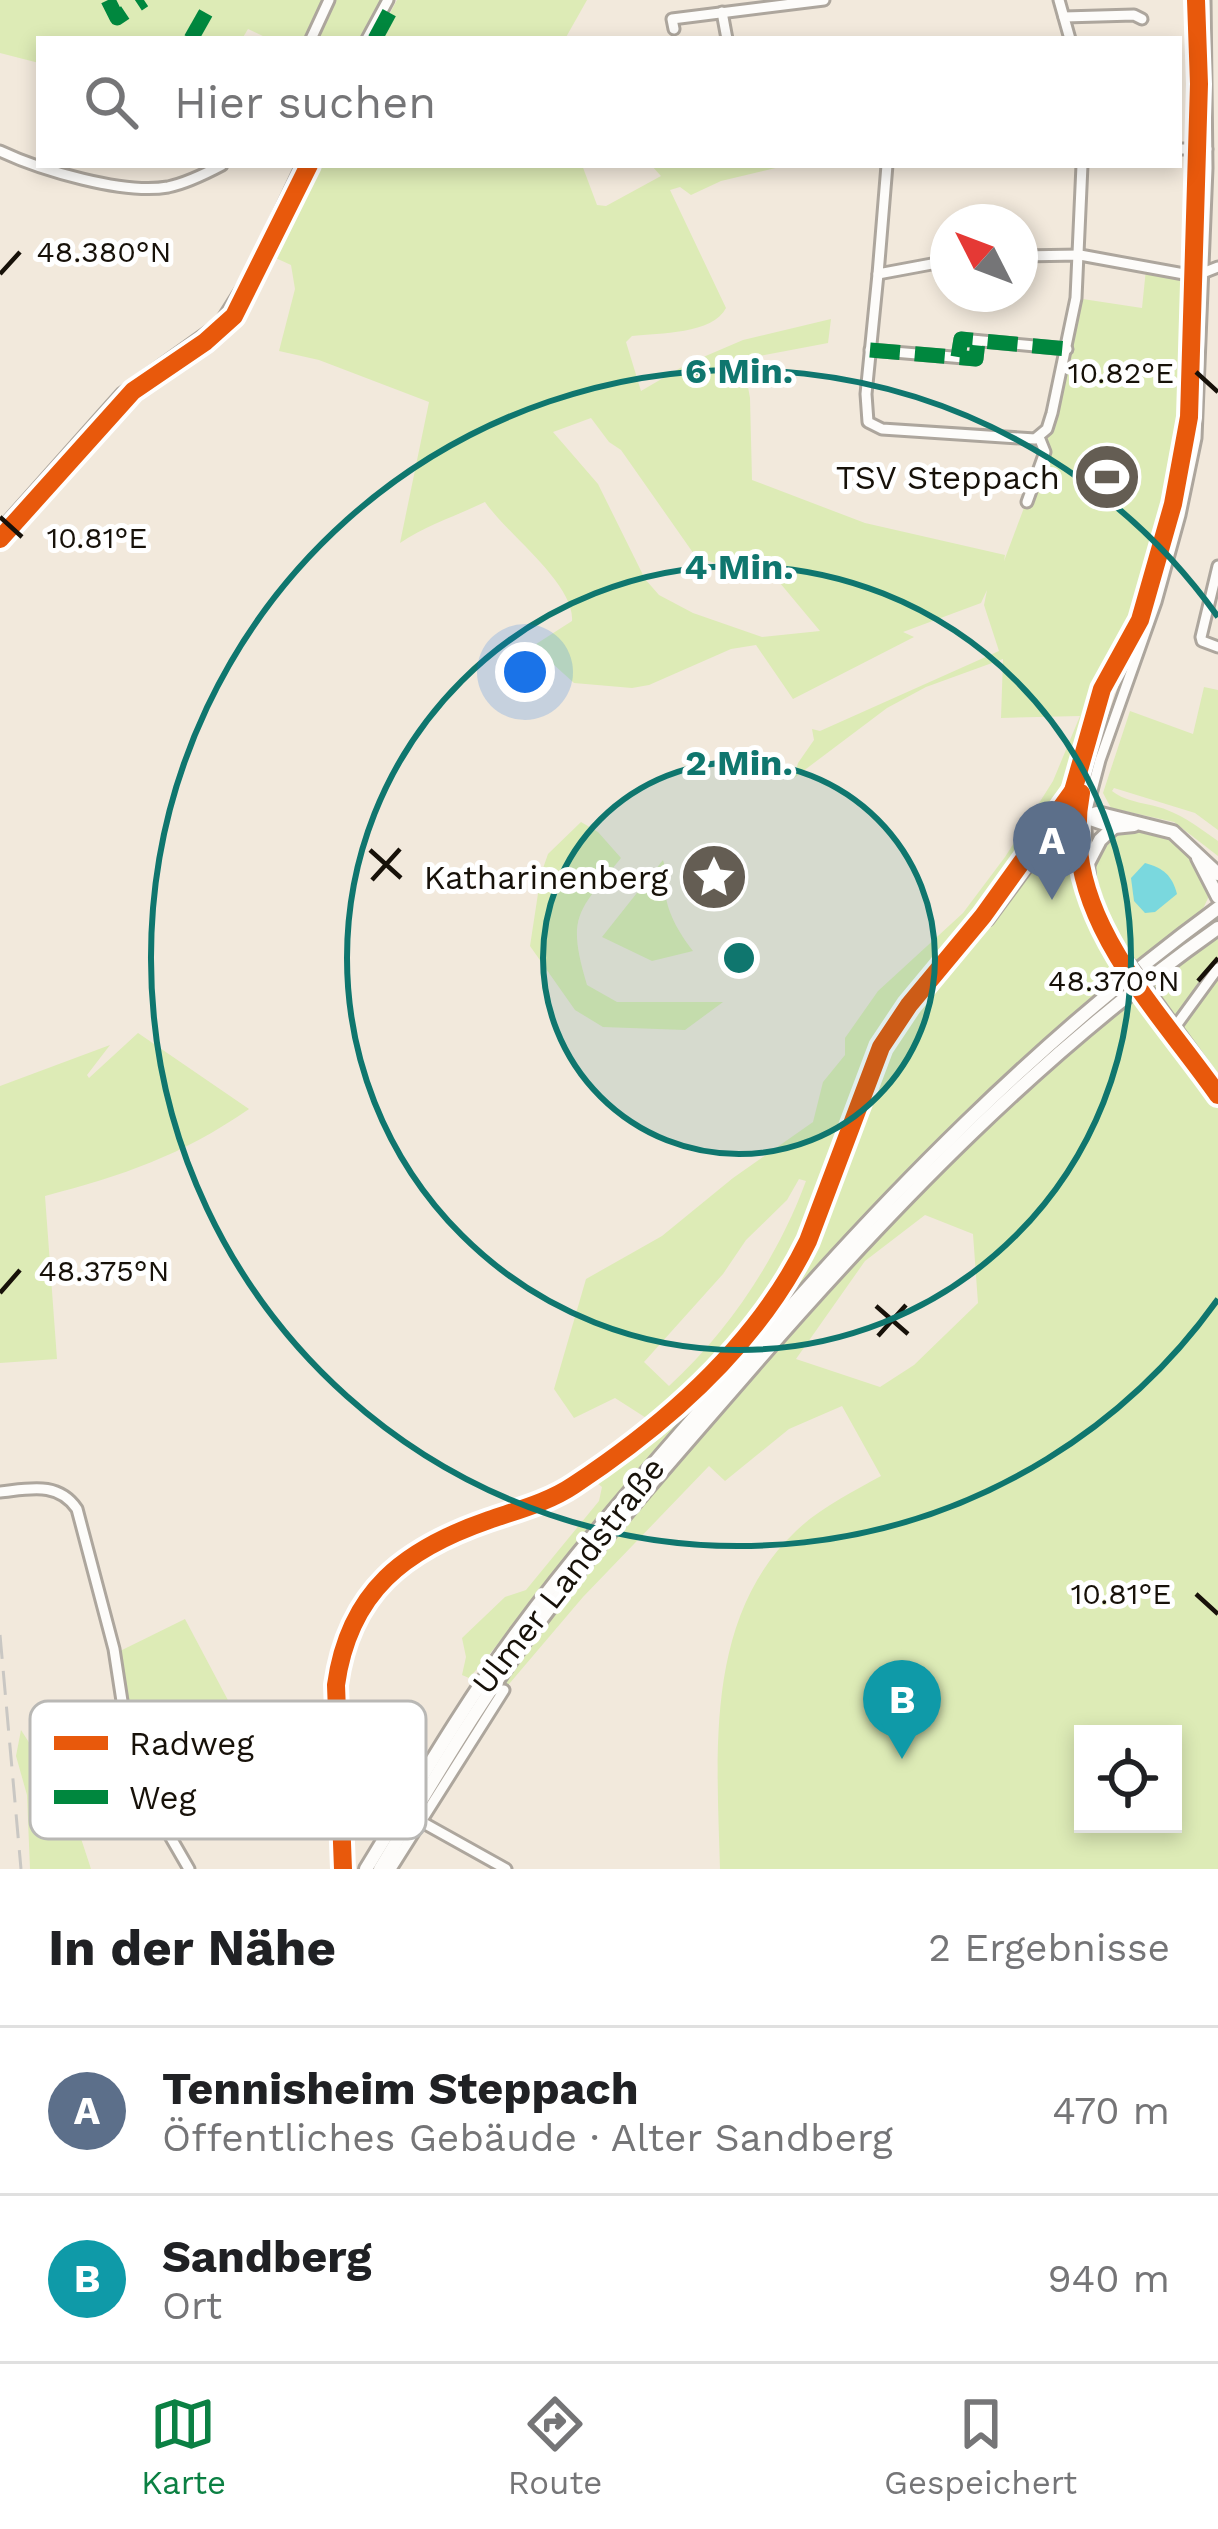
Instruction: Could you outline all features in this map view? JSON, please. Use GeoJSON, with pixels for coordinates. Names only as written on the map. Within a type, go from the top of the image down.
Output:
{"type":"FeatureCollection","features":[{"type":"Feature","properties":{"kind":"main road"},"geometry":{"type":"LineString","coordinates":[[1081,818],[1097,814],[1172,832],[1218,874]]}},
{"type":"Feature","properties":{"kind":"main road"},"geometry":{"type":"LineString","coordinates":[[1081,818],[1114,827],[1141,824]]}},
{"type":"Feature","properties":{"kind":"main road"},"geometry":{"type":"LineString","coordinates":[[1087,865],[1100,840],[1114,827]]}},
{"type":"Feature","properties":{"kind":"main road"},"geometry":{"type":"LineString","coordinates":[[1195,851],[1218,897]]}},
{"type":"Feature","properties":{"kind":"main road","name":"Ulmer Landstraße"},"geometry":{"type":"LineString","coordinates":[[426,1769],[520,1628],[610,1515],[819,1273],[1024,1066],[1218,908]]}},
{"type":"Feature","properties":{"kind":"main road","name":"Ulmer Landstraße"},"geometry":{"type":"LineString","coordinates":[[426,1794],[530,1635],[709,1417],[842,1265],[1016,1092],[1091,1026],[1218,928]]}},
{"type":"Feature","properties":{"kind":"main road","name":"Ulmer Landstraße"},"geometry":{"type":"LineString","coordinates":[[365,1869],[383,1839]]}},
{"type":"Feature","properties":{"kind":"main road","name":"Ulmer Landstraße"},"geometry":{"type":"LineString","coordinates":[[380,1869],[398,1839]]}},
{"type":"Feature","properties":{"kind":"street"},"geometry":{"type":"LineString","coordinates":[[312,36],[329,0]]}},
{"type":"Feature","properties":{"kind":"street"},"geometry":{"type":"LineString","coordinates":[[369,36],[388,0]]}},
{"type":"Feature","properties":{"kind":"street"},"geometry":{"type":"LineString","coordinates":[[674,29],[672,19],[824,0]]}},
{"type":"Feature","properties":{"kind":"street"},"geometry":{"type":"LineString","coordinates":[[1059,0],[1069,36]]}},
{"type":"Feature","properties":{"kind":"street"},"geometry":{"type":"LineString","coordinates":[[1205,0],[1204,272],[1200,398],[1190,474],[1156,602],[1081,818],[1098,909],[1119,949],[1218,1086]]}},
{"type":"Feature","properties":{"kind":"street"},"geometry":{"type":"LineString","coordinates":[[722,12],[726,36]]}},
{"type":"Feature","properties":{"kind":"street"},"geometry":{"type":"LineString","coordinates":[[1064,17],[1134,15],[1142,20]]}},
{"type":"Feature","properties":{"kind":"street"},"geometry":{"type":"LineString","coordinates":[[1182,149],[1207,149]]}},
{"type":"Feature","properties":{"kind":"street"},"geometry":{"type":"LineString","coordinates":[[0,151],[36,168]]}},
{"type":"Feature","properties":{"kind":"street"},"geometry":{"type":"LineString","coordinates":[[37,168],[148,189],[189,181],[216,168]]}},
{"type":"Feature","properties":{"kind":"street"},"geometry":{"type":"LineString","coordinates":[[0,530],[122,393],[220,322],[244,285],[301,168]]}},
{"type":"Feature","properties":{"kind":"street"},"geometry":{"type":"LineString","coordinates":[[887,168],[865,412],[874,427],[1039,437],[1047,429],[1067,349],[1080,255],[1082,168]]}},
{"type":"Feature","properties":{"kind":"street"},"geometry":{"type":"LineString","coordinates":[[1038,256],[1080,255],[1195,276],[1218,267]]}},
{"type":"Feature","properties":{"kind":"street"},"geometry":{"type":"LineString","coordinates":[[878,274],[930,264]]}},
{"type":"Feature","properties":{"kind":"street"},"geometry":{"type":"LineString","coordinates":[[958,357],[961,339],[1067,349]]}},
{"type":"Feature","properties":{"kind":"street"},"geometry":{"type":"LineString","coordinates":[[870,350],[976,359],[978,341]]}},
{"type":"Feature","properties":{"kind":"street"},"geometry":{"type":"LineString","coordinates":[[1027,502],[1045,452],[1039,437]]}},
{"type":"Feature","properties":{"kind":"street"},"geometry":{"type":"LineString","coordinates":[[1215,646],[1202,637],[1218,566]]}},
{"type":"Feature","properties":{"kind":"street"},"geometry":{"type":"LineString","coordinates":[[983,916],[988,920],[1056,829],[1081,818]]}},
{"type":"Feature","properties":{"kind":"street"},"geometry":{"type":"LineString","coordinates":[[1175,1027],[1218,968]]}},
{"type":"Feature","properties":{"kind":"street"},"geometry":{"type":"LineString","coordinates":[[337,1701],[340,1659],[353,1623],[392,1569],[421,1549],[558,1494],[610,1458]]}},
{"type":"Feature","properties":{"kind":"street"},"geometry":{"type":"LineString","coordinates":[[0,1492],[53,1489],[76,1509],[114,1649],[122,1701]]}},
{"type":"Feature","properties":{"kind":"street"},"geometry":{"type":"LineString","coordinates":[[426,1812],[504,1690]]}},
{"type":"Feature","properties":{"kind":"street"},"geometry":{"type":"LineString","coordinates":[[426,1825],[480,1864],[506,1869]]}},
{"type":"Feature","properties":{"kind":"street"},"geometry":{"type":"LineString","coordinates":[[172,1839],[189,1869]]}},
{"type":"Feature","properties":{"kind":"street"},"geometry":{"type":"LineString","coordinates":[[342,1839],[343,1869]]}},
{"type":"Feature","properties":{"kind":"street"},"geometry":{"type":"LineString","coordinates":[[391,1869],[409,1839]]}},
{"type":"Feature","properties":{"kind":"green space"},"geometry":{"type":"Polygon","coordinates":[[[0,0],[388,0],[369,36],[263,36],[248,29],[244,36],[36,36],[36,62],[0,53],[0,0]]]}},
{"type":"Feature","properties":{"kind":"green space"},"geometry":{"type":"Polygon","coordinates":[[[397,0],[587,0],[567,36],[378,36],[397,0]]]}},
{"type":"Feature","properties":{"kind":"green space"},"geometry":{"type":"Polygon","coordinates":[[[310,168],[583,168],[597,205],[606,206],[661,176],[654,168],[775,168],[721,181],[691,195],[680,187],[670,190],[726,308],[698,327],[632,336],[626,342],[641,391],[743,340],[831,319],[828,343],[743,359],[750,398],[752,480],[865,523],[1005,555],[1004,561],[1045,452],[1042,445],[1076,298],[1142,308],[1146,269],[1195,276],[1189,417],[1173,504],[1140,620],[1101,700],[1106,714],[1073,812],[1079,875],[1094,915],[1125,970],[976,1104],[836,1248],[637,1474],[469,1678],[462,1675],[466,1657],[462,1638],[505,1597],[526,1590],[599,1501],[602,1487],[591,1478],[675,1417],[782,1295],[777,1292],[731,1350],[654,1423],[615,1398],[574,1418],[554,1389],[586,1279],[662,1236],[813,1122],[823,1082],[845,1055],[845,1038],[878,991],[963,913],[1005,857],[1053,781],[1080,716],[1001,718],[1003,659],[926,687],[887,708],[794,778],[814,740],[812,729],[820,731],[999,651],[984,605],[987,590],[981,603],[903,632],[914,637],[793,699],[756,645],[731,649],[649,685],[574,683],[533,646],[572,621],[563,591],[485,502],[400,543],[429,402],[319,360],[279,351],[295,289],[291,265],[269,255],[310,168]],[[591,418],[553,432],[598,484],[645,579],[659,595],[693,613],[762,637],[820,631],[780,583],[696,557],[621,450],[591,418]],[[799,1179],[787,1200],[746,1240],[723,1274],[644,1362],[669,1386],[750,1291],[806,1181],[799,1179]]]}},
{"type":"Feature","properties":{"kind":"green space"},"geometry":{"type":"Polygon","coordinates":[[[1204,687],[1218,690],[1218,830],[1195,813],[1112,791],[1187,820],[1218,841],[1218,856],[1174,822],[1111,808],[1103,793],[1130,711],[1193,734],[1204,687]]]}},
{"type":"Feature","properties":{"kind":"green space"},"geometry":{"type":"Polygon","coordinates":[[[581,822],[598,832],[621,858],[580,916],[577,943],[587,985],[617,1002],[723,1002],[685,1030],[603,1027],[575,1010],[530,946],[548,854],[581,822]]]}},
{"type":"Feature","properties":{"kind":"green space"},"geometry":{"type":"Polygon","coordinates":[[[1136,830],[1166,837],[1184,850],[1209,896],[1201,913],[1136,962],[1105,907],[1096,866],[1101,849],[1113,836],[1136,830]]]}},
{"type":"Feature","properties":{"kind":"green space"},"geometry":{"type":"Polygon","coordinates":[[[663,860],[668,905],[693,951],[652,961],[602,937],[663,860]]]}},
{"type":"Feature","properties":{"kind":"green space"},"geometry":{"type":"Polygon","coordinates":[[[1218,937],[1218,1869],[720,1869],[722,1690],[745,1604],[766,1566],[796,1531],[881,1476],[842,1406],[789,1429],[725,1481],[709,1466],[583,1597],[504,1690],[498,1687],[601,1554],[876,1236],[1049,1069],[1141,993],[1150,1006],[1161,999],[1152,984],[1218,937]],[[925,1215],[865,1261],[796,1359],[880,1387],[914,1365],[978,1303],[973,1234],[925,1215]]]}},
{"type":"Feature","properties":{"kind":"green space"},"geometry":{"type":"Polygon","coordinates":[[[138,1033],[249,1109],[151,1162],[45,1196],[57,1359],[0,1363],[0,1086],[110,1045],[89,1078],[138,1033]]]}},
{"type":"Feature","properties":{"kind":"green space"},"geometry":{"type":"Polygon","coordinates":[[[185,1619],[228,1701],[127,1701],[118,1652],[185,1619]]]}},
{"type":"Feature","properties":{"kind":"green space"},"geometry":{"type":"Polygon","coordinates":[[[21,1730],[30,1744],[30,1839],[81,1839],[91,1869],[30,1869],[27,1795],[16,1756],[21,1730]]]}},
{"type":"Feature","properties":{"kind":"water"},"geometry":{"type":"Polygon","coordinates":[[[1145,863],[1166,873],[1177,894],[1155,912],[1145,913],[1134,901],[1131,878],[1145,863]]]}},
{"type":"Feature","properties":{"kind":"railway"},"geometry":{"type":"LineString","coordinates":[[0,1635],[21,1869]]}},
{"type":"Feature","properties":{"kind":"marked path"},"geometry":{"type":"LineString","coordinates":[[108,0],[117,18],[144,0]]}},
{"type":"Feature","properties":{"kind":"marked path"},"geometry":{"type":"LineString","coordinates":[[193,36],[213,0]]}},
{"type":"Feature","properties":{"kind":"marked path"},"geometry":{"type":"LineString","coordinates":[[377,36],[396,0]]}},
{"type":"Feature","properties":{"kind":"marked path"},"geometry":{"type":"LineString","coordinates":[[958,357],[961,339],[1067,349]]}},
{"type":"Feature","properties":{"kind":"marked path"},"geometry":{"type":"LineString","coordinates":[[870,350],[976,359],[978,341]]}},
{"type":"Feature","properties":{"kind":"cycle path"},"geometry":{"type":"LineString","coordinates":[[337,1701],[343,1652],[354,1624],[386,1578],[431,1545],[544,1501],[609,1461],[708,1378],[764,1314],[808,1241],[881,1047],[1073,791],[1102,689],[1140,620],[1173,504],[1189,417],[1199,84],[1196,0]]}},
{"type":"Feature","properties":{"kind":"cycle path"},"geometry":{"type":"LineString","coordinates":[[0,539],[133,391],[234,316],[308,168]]}},
{"type":"Feature","properties":{"kind":"cycle path"},"geometry":{"type":"LineString","coordinates":[[1073,791],[1081,793],[1078,837],[1084,878],[1098,918],[1141,992],[1218,1095]]}},
{"type":"Feature","properties":{"kind":"cycle path"},"geometry":{"type":"LineString","coordinates":[[342,1839],[343,1869]]}},
{"type":"Feature","properties":{"kind":"place","name":"TSV Steppach"},"geometry":{"type":"Point","coordinates":[1107,477]}},
{"type":"Feature","properties":{"kind":"place","name":"Katharinenberg"},"geometry":{"type":"Point","coordinates":[714,877]}},
{"type":"Feature","properties":{"kind":"place","name":"Tennisheim Steppach"},"geometry":{"type":"Point","coordinates":[1052,900]}},
{"type":"Feature","properties":{"kind":"place","name":"Sandberg"},"geometry":{"type":"Point","coordinates":[902,1759]}}]}
